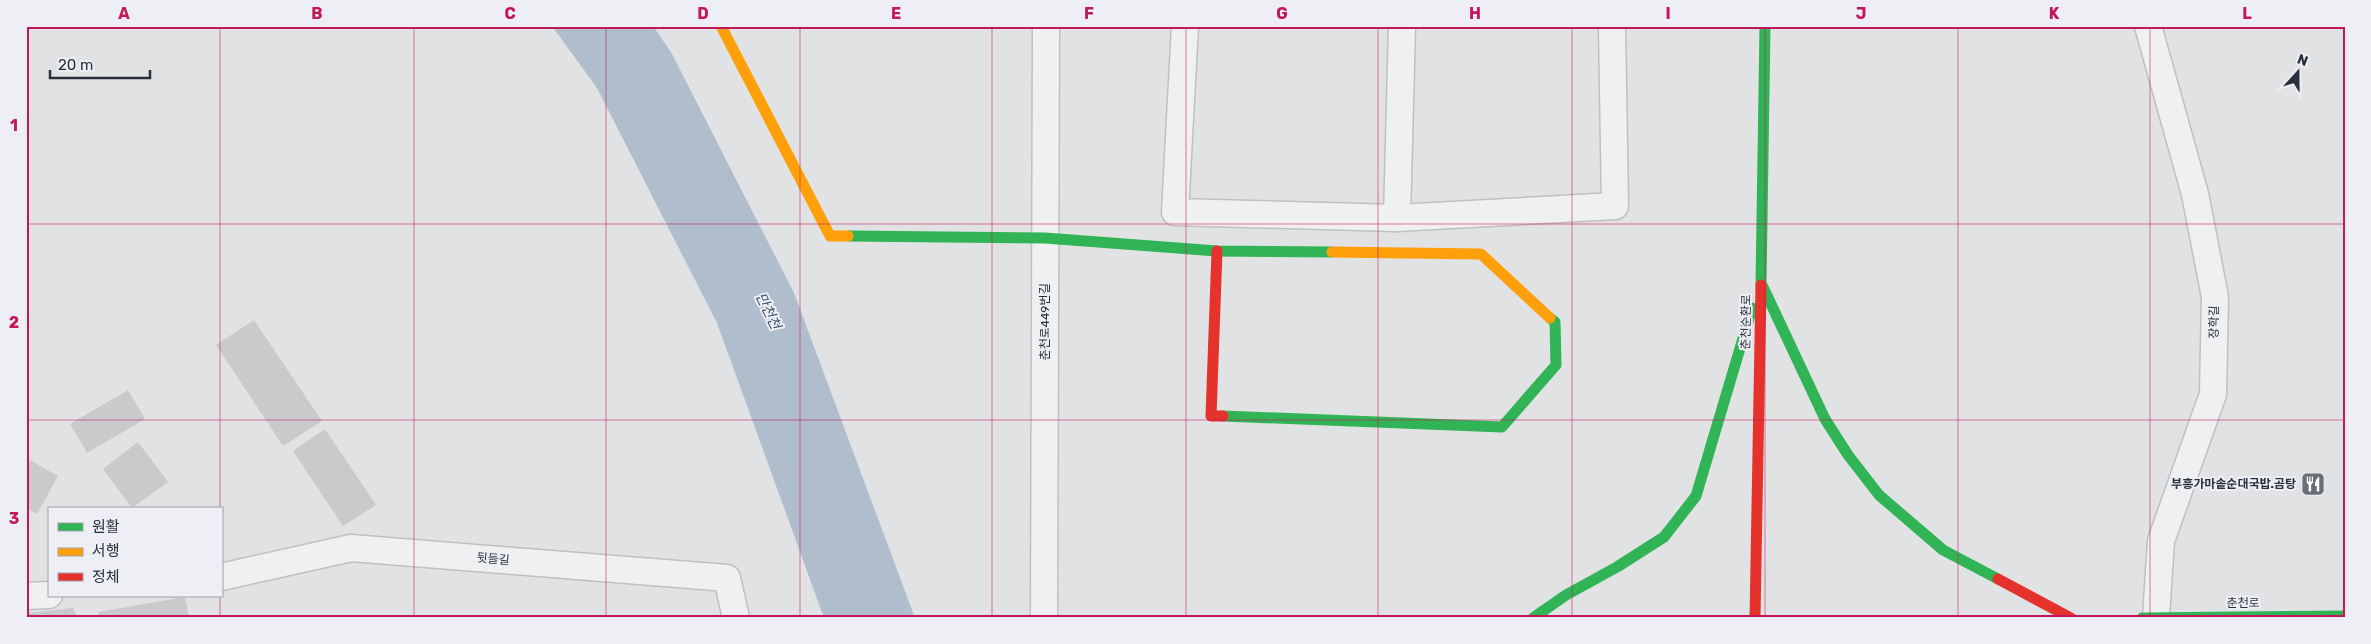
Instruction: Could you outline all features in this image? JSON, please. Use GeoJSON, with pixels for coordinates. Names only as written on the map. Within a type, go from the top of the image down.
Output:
{"type":"FeatureCollection","features":[{"type":"Feature","properties":{"kind":"street"},"geometry":{"type":"LineString","coordinates":[[721,26],[830,236],[1045,238],[1217,251],[1481,254],[1555,322],[1556,365],[1502,427],[1211,416],[1217,251]]}},
{"type":"Feature","properties":{"kind":"street","name":"춘천로449번길"},"geometry":{"type":"LineString","coordinates":[[1044,618],[1046,26]]}},
{"type":"Feature","properties":{"kind":"street"},"geometry":{"type":"LineString","coordinates":[[1185,26],[1175,212],[1397,218],[1615,206],[1612,26]]}},
{"type":"Feature","properties":{"kind":"street"},"geometry":{"type":"LineString","coordinates":[[1397,218],[1402,26]]}},
{"type":"Feature","properties":{"kind":"street","name":"춘천순환로"},"geometry":{"type":"LineString","coordinates":[[1755,618],[1765,26]]}},
{"type":"Feature","properties":{"kind":"street","name":"장학길"},"geometry":{"type":"LineString","coordinates":[[2148,26],[2195,194],[2215,297],[2213,394],[2161,541],[2149,617]]}},
{"type":"Feature","properties":{"kind":"street"},"geometry":{"type":"LineString","coordinates":[[1533,618],[1566,595],[1617,567],[1664,537],[1696,496],[1737,354],[1760,283]]}},
{"type":"Feature","properties":{"kind":"street"},"geometry":{"type":"LineString","coordinates":[[1760,283],[1825,419],[1848,455],[1879,495],[1944,550],[2072,618]]}},
{"type":"Feature","properties":{"kind":"street","name":"뒷들길"},"geometry":{"type":"LineString","coordinates":[[222,577],[351,548],[361,548],[727,578],[736,618]]}},
{"type":"Feature","properties":{"kind":"street"},"geometry":{"type":"LineString","coordinates":[[26,596],[48,595]]}},
{"type":"Feature","properties":{"kind":"street","name":"춘천로"},"geometry":{"type":"LineString","coordinates":[[2149,617],[2345,616]]}},
{"type":"Feature","properties":{"kind":"water","name":"만천천"},"geometry":{"type":"Polygon","coordinates":[[[552,26],[653,26],[671,52],[794,293],[915,618],[824,618],[717,323],[597,88],[552,26]]]}},
{"type":"Feature","properties":{"kind":"building"},"geometry":{"type":"Polygon","coordinates":[[[254,320],[322,421],[283,446],[216,345],[254,320]]]}},
{"type":"Feature","properties":{"kind":"building"},"geometry":{"type":"Polygon","coordinates":[[[128,390],[145,419],[87,453],[70,424],[128,390]]]}},
{"type":"Feature","properties":{"kind":"building"},"geometry":{"type":"Polygon","coordinates":[[[325,429],[376,505],[343,526],[293,451],[325,429]]]}},
{"type":"Feature","properties":{"kind":"building"},"geometry":{"type":"Polygon","coordinates":[[[138,442],[168,482],[131,507],[103,469],[138,442]]]}},
{"type":"Feature","properties":{"kind":"building"},"geometry":{"type":"Polygon","coordinates":[[[26,458],[58,476],[37,514],[26,508],[26,458]]]}},
{"type":"Feature","properties":{"kind":"building"},"geometry":{"type":"Polygon","coordinates":[[[185,597],[189,618],[99,618],[98,612],[185,597]]]}},
{"type":"Feature","properties":{"kind":"building"},"geometry":{"type":"Polygon","coordinates":[[[73,608],[78,618],[26,618],[26,613],[73,608]]]}},
{"type":"Feature","properties":{"kind":"traffic: fast"},"geometry":{"type":"LineString","coordinates":[[1761,285],[1765,26]]}},
{"type":"Feature","properties":{"kind":"traffic: fast"},"geometry":{"type":"LineString","coordinates":[[848,236],[1045,238],[1217,251],[1332,252]]}},
{"type":"Feature","properties":{"kind":"traffic: fast"},"geometry":{"type":"LineString","coordinates":[[1763,287],[1825,419],[1848,455],[1879,495],[1943,550],[1998,579]]}},
{"type":"Feature","properties":{"kind":"traffic: fast"},"geometry":{"type":"LineString","coordinates":[[1533,618],[1566,595],[1617,567],[1664,537],[1696,496],[1752,308]]}},
{"type":"Feature","properties":{"kind":"traffic: fast"},"geometry":{"type":"LineString","coordinates":[[1223,416],[1502,427],[1556,365],[1555,322],[1550,318]]}},
{"type":"Feature","properties":{"kind":"traffic: fast"},"geometry":{"type":"LineString","coordinates":[[2142,618],[2345,616]]}},
{"type":"Feature","properties":{"kind":"traffic: slow"},"geometry":{"type":"LineString","coordinates":[[721,26],[830,236],[848,236]]}},
{"type":"Feature","properties":{"kind":"traffic: slow"},"geometry":{"type":"LineString","coordinates":[[1332,252],[1481,254],[1550,318]]}},
{"type":"Feature","properties":{"kind":"traffic: jam"},"geometry":{"type":"LineString","coordinates":[[1217,251],[1211,416],[1223,416]]}},
{"type":"Feature","properties":{"kind":"traffic: jam"},"geometry":{"type":"LineString","coordinates":[[1755,618],[1761,285]]}},
{"type":"Feature","properties":{"kind":"traffic: jam"},"geometry":{"type":"LineString","coordinates":[[1998,579],[2071,618]]}},
{"type":"Feature","properties":{"kind":"place","name":"부흥가마솥순대국밥.곰탕"},"geometry":{"type":"Point","coordinates":[2313,484]}}]}
